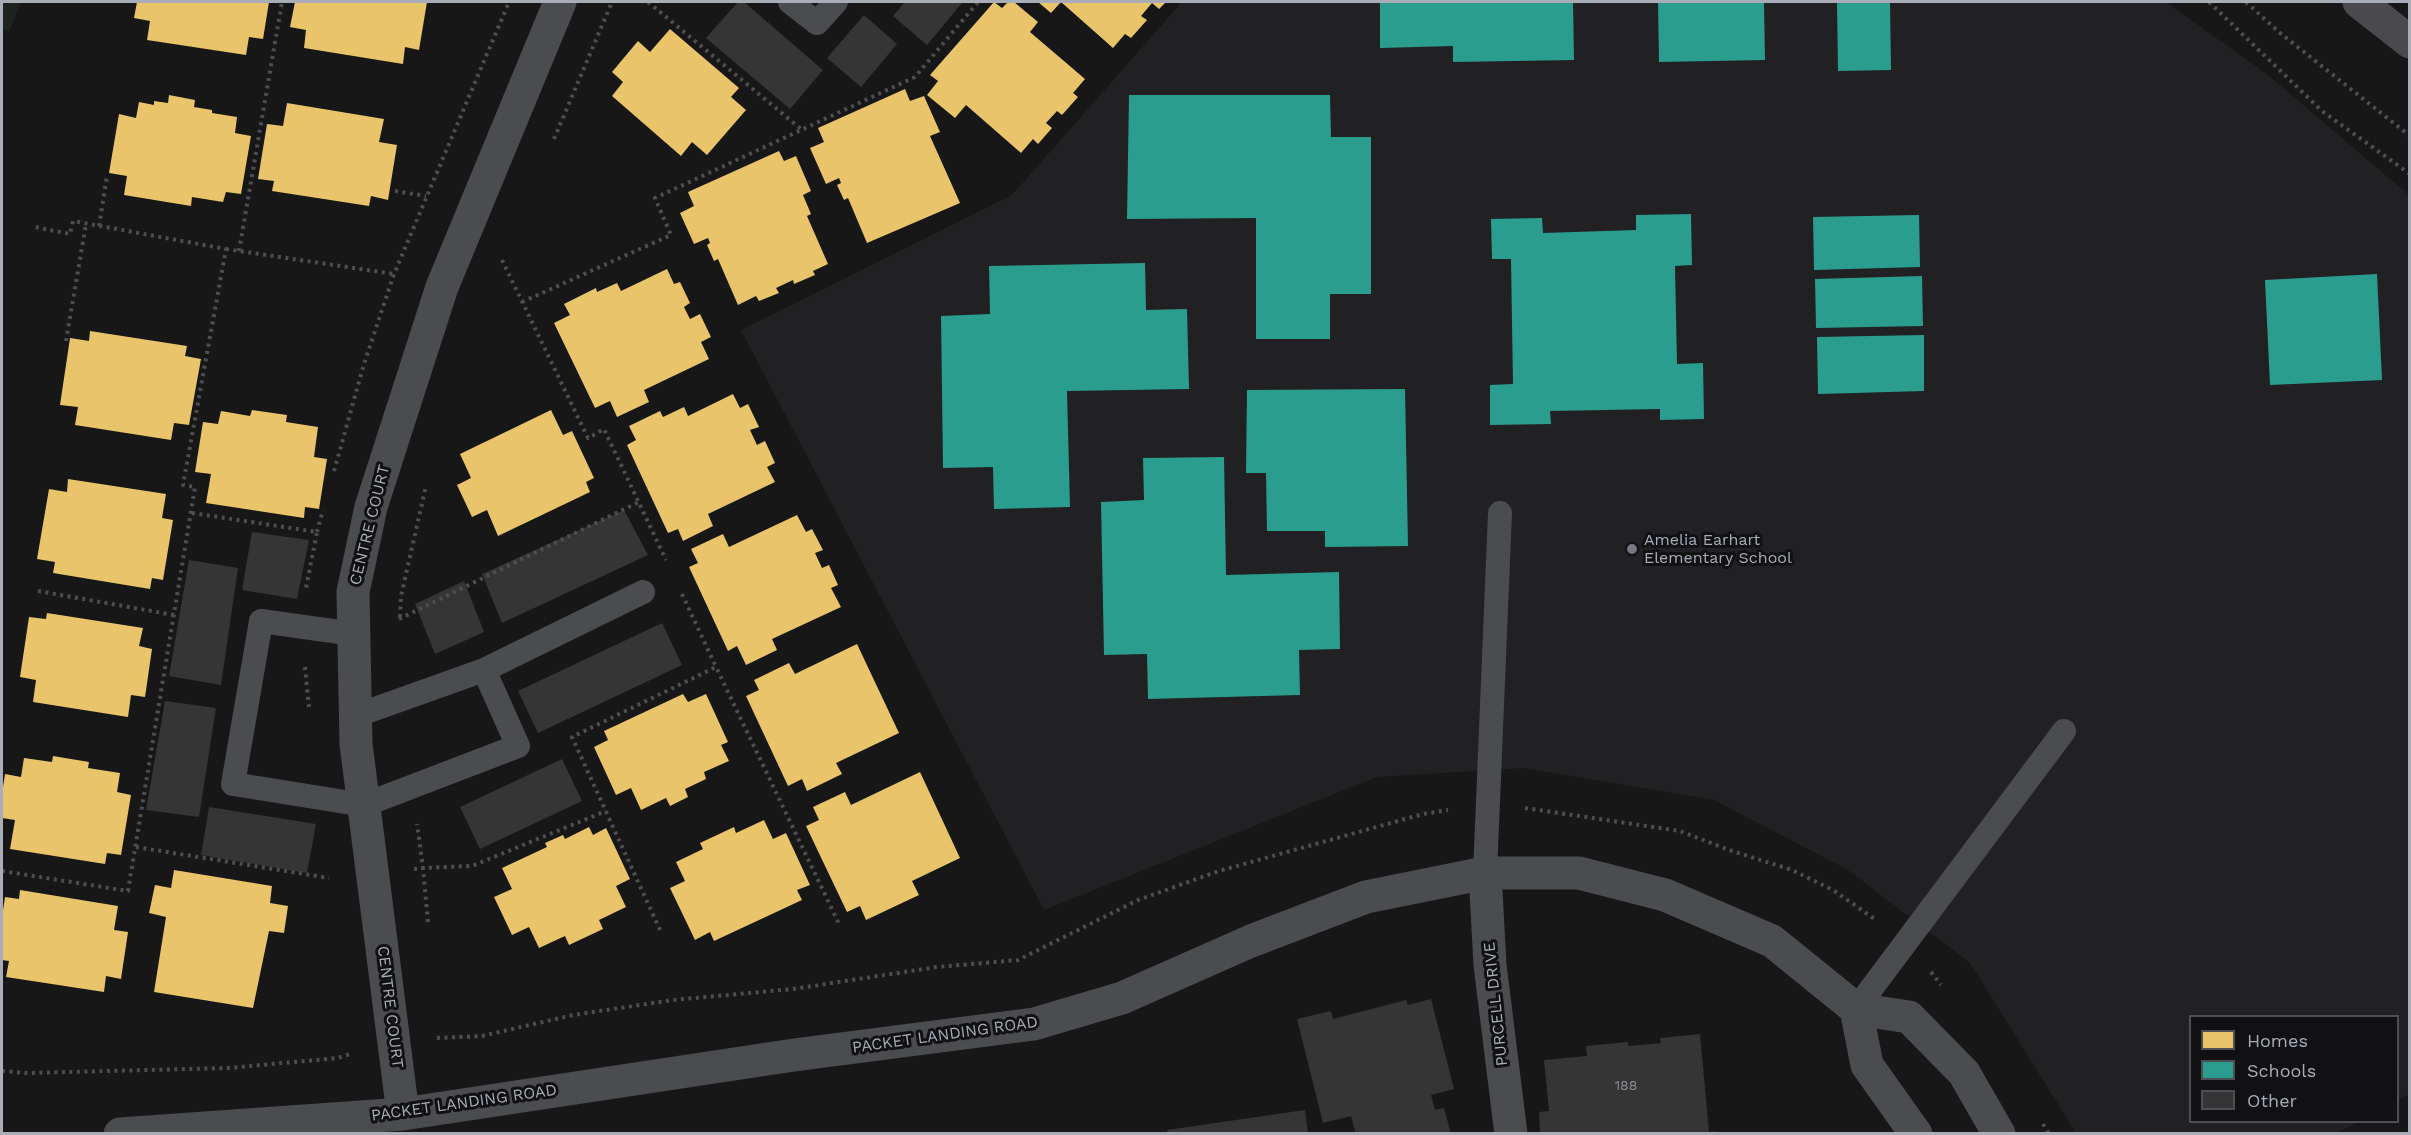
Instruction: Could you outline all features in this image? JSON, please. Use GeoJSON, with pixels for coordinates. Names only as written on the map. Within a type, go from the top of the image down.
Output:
{"type":"FeatureCollection","features":[{"type":"Feature","properties":{"kind":"main road"},"geometry":{"type":"LineString","coordinates":[[2359,2],[2409,42]]}},
{"type":"Feature","properties":{"kind":"street","name":"CENTRE COURT"},"geometry":{"type":"LineString","coordinates":[[403,1114],[356,744],[353,592],[371,507],[442,287],[560,2]]}},
{"type":"Feature","properties":{"kind":"street","name":"PACKET LANDING ROAD"},"geometry":{"type":"LineString","coordinates":[[120,1134],[403,1114],[794,1055],[1034,1024],[1122,998],[1251,941],[1365,897],[1485,873],[1579,873],[1665,895],[1772,941],[1856,1010]]}},
{"type":"Feature","properties":{"kind":"street","name":"PURCELL DRIVE"},"geometry":{"type":"LineString","coordinates":[[1485,873],[1490,964],[1511,1134]]}},
{"type":"Feature","properties":{"kind":"street"},"geometry":{"type":"LineString","coordinates":[[1916,1134],[1867,1065],[1856,1010],[1909,1017],[1964,1073],[1999,1134]]}},
{"type":"Feature","properties":{"kind":"lane"},"geometry":{"type":"LineString","coordinates":[[790,2],[817,23],[836,2]]}},
{"type":"Feature","properties":{"kind":"lane"},"geometry":{"type":"LineString","coordinates":[[1485,873],[1500,513]]}},
{"type":"Feature","properties":{"kind":"lane"},"geometry":{"type":"LineString","coordinates":[[355,716],[484,670],[643,592]]}},
{"type":"Feature","properties":{"kind":"lane"},"geometry":{"type":"LineString","coordinates":[[354,634],[261,621],[233,783],[364,805],[518,746],[484,670]]}},
{"type":"Feature","properties":{"kind":"lane"},"geometry":{"type":"LineString","coordinates":[[1856,1010],[2064,731]]}},
{"type":"Feature","properties":{"kind":"path"},"geometry":{"type":"LineString","coordinates":[[239,251],[282,2]]}},
{"type":"Feature","properties":{"kind":"path"},"geometry":{"type":"LineString","coordinates":[[552,142],[612,2]]}},
{"type":"Feature","properties":{"kind":"path"},"geometry":{"type":"LineString","coordinates":[[648,2],[801,129]]}},
{"type":"Feature","properties":{"kind":"path"},"geometry":{"type":"LineString","coordinates":[[522,302],[671,235],[655,198],[915,77],[978,2]]}},
{"type":"Feature","properties":{"kind":"path"},"geometry":{"type":"LineString","coordinates":[[2210,2],[2322,111],[2409,174]]}},
{"type":"Feature","properties":{"kind":"path"},"geometry":{"type":"LineString","coordinates":[[2246,2],[2280,33],[2409,136]]}},
{"type":"Feature","properties":{"kind":"path"},"geometry":{"type":"LineString","coordinates":[[99,226],[107,176]]}},
{"type":"Feature","properties":{"kind":"path"},"geometry":{"type":"LineString","coordinates":[[394,191],[426,196]]}},
{"type":"Feature","properties":{"kind":"path"},"geometry":{"type":"LineString","coordinates":[[36,227],[70,234],[73,221],[226,249],[411,277],[442,287]]}},
{"type":"Feature","properties":{"kind":"path"},"geometry":{"type":"LineString","coordinates":[[66,342],[86,224]]}},
{"type":"Feature","properties":{"kind":"path"},"geometry":{"type":"LineString","coordinates":[[2,871],[128,891],[195,487],[183,485],[226,249]]}},
{"type":"Feature","properties":{"kind":"path"},"geometry":{"type":"LineString","coordinates":[[499,269],[507,250]]}},
{"type":"Feature","properties":{"kind":"path"},"geometry":{"type":"LineString","coordinates":[[502,260],[588,438],[604,429],[668,564]]}},
{"type":"Feature","properties":{"kind":"path"},"geometry":{"type":"LineString","coordinates":[[398,629],[401,596],[427,482]]}},
{"type":"Feature","properties":{"kind":"path"},"geometry":{"type":"LineString","coordinates":[[399,619],[639,502]]}},
{"type":"Feature","properties":{"kind":"path"},"geometry":{"type":"LineString","coordinates":[[678,585],[840,927]]}},
{"type":"Feature","properties":{"kind":"path"},"geometry":{"type":"LineString","coordinates":[[38,591],[174,615]]}},
{"type":"Feature","properties":{"kind":"path"},"geometry":{"type":"LineString","coordinates":[[660,930],[572,737],[716,667]]}},
{"type":"Feature","properties":{"kind":"path"},"geometry":{"type":"LineString","coordinates":[[413,786],[428,922]]}},
{"type":"Feature","properties":{"kind":"path"},"geometry":{"type":"LineString","coordinates":[[2,1071],[27,1073],[228,1068],[338,1058],[393,1039],[482,1036],[573,1015],[673,1000],[794,989],[937,967],[1018,960],[1138,900],[1219,871],[1423,813],[1488,806],[1537,809],[1680,831],[1792,870],[1823,885],[1907,943],[1943,988]]}},
{"type":"Feature","properties":{"kind":"path"},"geometry":{"type":"LineString","coordinates":[[423,868],[472,866],[606,811]]}},
{"type":"Feature","properties":{"kind":"path"},"geometry":{"type":"LineString","coordinates":[[136,847],[328,878]]}},
{"type":"Feature","properties":{"kind":"path"},"geometry":{"type":"LineString","coordinates":[[2037,1115],[2049,1134]]}},
{"type":"Feature","properties":{"kind":"shaded area"},"geometry":{"type":"Polygon","coordinates":[[[2,2],[21,2],[9,32],[2,29],[2,2]]]}},
{"type":"Feature","properties":{"kind":"shaded area","name":"Amelia Earhart Elementary School"},"geometry":{"type":"Polygon","coordinates":[[[1182,2],[2166,2],[2268,75],[2409,195],[2409,1094],[2399,1099],[2399,1015],[2189,1015],[2189,1123],[2356,1123],[2335,1134],[2076,1133],[1970,963],[1848,870],[1714,800],[1523,768],[1377,777],[1044,910],[741,330],[1012,195],[1182,2]]]}},
{"type":"Feature","properties":{"kind":"building: Homes"},"geometry":{"type":"Polygon","coordinates":[[[137,2],[269,2],[263,39],[249,37],[246,55],[147,40],[150,21],[134,18],[137,2]]]}},
{"type":"Feature","properties":{"kind":"building: Homes"},"geometry":{"type":"Polygon","coordinates":[[[295,2],[427,2],[419,50],[405,47],[403,64],[304,48],[306,30],[290,27],[295,2]]]}},
{"type":"Feature","properties":{"kind":"building: Homes"},"geometry":{"type":"Polygon","coordinates":[[[994,2],[1002,8],[1008,2],[1014,2],[1038,22],[1030,32],[1085,79],[1073,93],[1078,97],[1062,115],[1057,111],[1046,123],[1052,128],[1038,144],[1033,139],[1021,153],[966,105],[955,118],[927,95],[938,81],[930,75],[994,2]]]}},
{"type":"Feature","properties":{"kind":"building: Homes"},"geometry":{"type":"Polygon","coordinates":[[[1038,2],[1061,2],[1051,13],[1038,2]]]}},
{"type":"Feature","properties":{"kind":"building: Homes"},"geometry":{"type":"Polygon","coordinates":[[[1061,2],[1166,2],[1159,9],[1152,3],[1141,16],[1147,20],[1131,38],[1125,34],[1113,48],[1061,2]]]}},
{"type":"Feature","properties":{"kind":"building: Homes"},"geometry":{"type":"Polygon","coordinates":[[[670,29],[739,88],[731,97],[746,110],[707,155],[692,142],[681,156],[612,96],[623,82],[612,72],[638,41],[650,52],[670,29]]]}},
{"type":"Feature","properties":{"kind":"building: Homes"},"geometry":{"type":"Polygon","coordinates":[[[905,89],[910,101],[924,96],[940,132],[930,136],[960,203],[867,243],[848,198],[844,200],[837,185],[841,183],[839,178],[826,184],[810,148],[824,142],[818,128],[905,89]]]}},
{"type":"Feature","properties":{"kind":"building: Homes"},"geometry":{"type":"Polygon","coordinates":[[[169,95],[195,100],[194,107],[212,110],[212,113],[237,117],[235,133],[251,136],[241,194],[226,192],[223,202],[192,197],[191,206],[124,195],[127,176],[109,173],[119,114],[136,118],[139,102],[154,105],[154,101],[168,103],[169,95]]]}},
{"type":"Feature","properties":{"kind":"building: Homes"},"geometry":{"type":"Polygon","coordinates":[[[287,103],[384,119],[379,142],[397,145],[388,200],[371,196],[369,206],[272,191],[274,181],[258,179],[267,124],[283,126],[287,103]]]}},
{"type":"Feature","properties":{"kind":"building: Homes"},"geometry":{"type":"Polygon","coordinates":[[[779,151],[784,161],[796,156],[811,191],[803,195],[811,214],[807,216],[828,264],[813,271],[815,275],[794,284],[793,280],[776,288],[779,293],[759,301],[756,296],[738,305],[718,259],[714,261],[707,245],[710,243],[708,238],[694,244],[680,213],[694,206],[688,192],[779,151]]]}},
{"type":"Feature","properties":{"kind":"building: Homes"},"geometry":{"type":"Polygon","coordinates":[[[667,269],[674,284],[680,282],[690,303],[684,307],[690,319],[700,314],[711,337],[701,342],[709,359],[644,390],[649,402],[617,417],[610,401],[595,408],[554,323],[570,315],[564,304],[596,288],[597,292],[617,283],[621,291],[667,269]]]}},
{"type":"Feature","properties":{"kind":"building: Homes"},"geometry":{"type":"Polygon","coordinates":[[[90,331],[187,346],[185,356],[201,359],[189,425],[174,423],[171,440],[75,425],[78,407],[60,405],[70,338],[89,341],[90,331]]]}},
{"type":"Feature","properties":{"kind":"building: Homes"},"geometry":{"type":"Polygon","coordinates":[[[733,394],[740,408],[748,404],[759,427],[750,430],[757,445],[765,441],[775,463],[767,467],[775,482],[708,514],[713,526],[683,541],[678,529],[668,533],[627,445],[636,440],[629,426],[660,411],[663,417],[684,407],[688,416],[733,394]]]}},
{"type":"Feature","properties":{"kind":"building: Homes"},"geometry":{"type":"Polygon","coordinates":[[[252,410],[287,415],[286,422],[318,427],[314,457],[327,459],[319,509],[305,507],[304,518],[206,503],[211,474],[195,472],[203,422],[218,424],[221,411],[250,416],[252,410]]]}},
{"type":"Feature","properties":{"kind":"building: Homes"},"geometry":{"type":"Polygon","coordinates":[[[551,410],[563,435],[572,431],[594,478],[586,482],[590,492],[498,536],[487,510],[472,517],[457,485],[471,478],[460,454],[551,410]]]}},
{"type":"Feature","properties":{"kind":"building: Homes"},"geometry":{"type":"Polygon","coordinates":[[[68,479],[166,494],[162,518],[173,520],[163,580],[152,578],[150,589],[53,573],[55,562],[37,559],[49,489],[67,492],[68,479]]]}},
{"type":"Feature","properties":{"kind":"building: Homes"},"geometry":{"type":"Polygon","coordinates":[[[797,515],[806,532],[812,529],[823,550],[815,553],[822,568],[829,565],[838,585],[831,588],[841,607],[772,639],[777,650],[746,665],[737,646],[728,651],[689,567],[698,563],[691,549],[723,534],[729,547],[797,515]]]}},
{"type":"Feature","properties":{"kind":"building: Homes"},"geometry":{"type":"Polygon","coordinates":[[[47,613],[143,628],[139,646],[152,649],[145,697],[131,695],[128,717],[33,702],[36,680],[20,677],[29,617],[46,619],[47,613]]]}},
{"type":"Feature","properties":{"kind":"building: Homes"},"geometry":{"type":"Polygon","coordinates":[[[857,644],[899,733],[836,763],[842,774],[807,791],[802,779],[788,786],[746,696],[759,690],[754,680],[789,663],[795,674],[857,644]]]}},
{"type":"Feature","properties":{"kind":"building: Homes"},"geometry":{"type":"Polygon","coordinates":[[[683,694],[688,702],[706,694],[728,742],[721,745],[729,761],[704,772],[706,779],[685,789],[688,797],[670,806],[666,798],[641,810],[631,788],[616,795],[594,747],[608,740],[604,731],[683,694]]]}},
{"type":"Feature","properties":{"kind":"building: Homes"},"geometry":{"type":"Polygon","coordinates":[[[53,756],[89,762],[88,768],[120,773],[117,792],[131,795],[121,855],[107,853],[105,864],[10,849],[15,820],[2,818],[5,774],[21,777],[24,758],[52,762],[53,756]]]}},
{"type":"Feature","properties":{"kind":"building: Homes"},"geometry":{"type":"Polygon","coordinates":[[[920,772],[960,858],[912,881],[919,895],[866,920],[860,906],[847,912],[806,826],[819,820],[813,807],[845,792],[851,805],[920,772]]]}},
{"type":"Feature","properties":{"kind":"building: Homes"},"geometry":{"type":"Polygon","coordinates":[[[764,820],[773,839],[786,833],[810,885],[797,890],[802,900],[714,941],[710,932],[695,940],[670,888],[685,881],[676,862],[703,849],[700,843],[734,827],[736,833],[764,820]]]}},
{"type":"Feature","properties":{"kind":"building: Homes"},"geometry":{"type":"Polygon","coordinates":[[[589,827],[593,835],[606,828],[630,879],[616,886],[626,907],[599,920],[603,929],[569,945],[565,936],[539,948],[529,927],[512,935],[494,897],[512,889],[502,868],[547,847],[545,843],[563,835],[565,839],[589,827]]]}},
{"type":"Feature","properties":{"kind":"building: Homes"},"geometry":{"type":"Polygon","coordinates":[[[174,870],[272,886],[270,903],[288,906],[284,933],[269,931],[253,1008],[154,992],[166,917],[149,913],[155,885],[171,888],[174,870]]]}},
{"type":"Feature","properties":{"kind":"building: Homes"},"geometry":{"type":"Polygon","coordinates":[[[20,890],[118,906],[114,930],[128,932],[121,979],[106,976],[104,992],[6,977],[9,961],[2,960],[2,917],[5,897],[19,899],[20,890]]]}},
{"type":"Feature","properties":{"kind":"building: Schools"},"geometry":{"type":"Polygon","coordinates":[[[1380,2],[1573,2],[1574,60],[1453,62],[1453,46],[1380,48],[1380,2]]]}},
{"type":"Feature","properties":{"kind":"building: Schools"},"geometry":{"type":"Polygon","coordinates":[[[1658,2],[1764,2],[1765,60],[1659,62],[1658,2]]]}},
{"type":"Feature","properties":{"kind":"building: Schools"},"geometry":{"type":"Polygon","coordinates":[[[1837,2],[1890,2],[1891,70],[1838,71],[1837,2]]]}},
{"type":"Feature","properties":{"kind":"building: Schools"},"geometry":{"type":"Polygon","coordinates":[[[1129,95],[1330,95],[1331,137],[1371,137],[1371,294],[1330,294],[1330,339],[1256,339],[1256,218],[1127,219],[1129,95]]]}},
{"type":"Feature","properties":{"kind":"building: Schools"},"geometry":{"type":"Polygon","coordinates":[[[1691,214],[1692,265],[1675,266],[1677,364],[1703,363],[1704,419],[1660,420],[1660,409],[1550,411],[1551,424],[1490,425],[1490,385],[1513,384],[1511,259],[1492,259],[1491,219],[1542,218],[1543,233],[1636,230],[1636,215],[1691,214]]]}},
{"type":"Feature","properties":{"kind":"building: Schools"},"geometry":{"type":"Polygon","coordinates":[[[1919,215],[1920,267],[1814,270],[1813,217],[1919,215]]]}},
{"type":"Feature","properties":{"kind":"building: Schools"},"geometry":{"type":"Polygon","coordinates":[[[1145,263],[1146,310],[1187,309],[1189,389],[1067,391],[1070,507],[994,509],[993,467],[943,468],[941,316],[990,314],[989,266],[1145,263]]]}},
{"type":"Feature","properties":{"kind":"building: Schools"},"geometry":{"type":"Polygon","coordinates":[[[2377,274],[2382,380],[2270,385],[2265,280],[2377,274]]]}},
{"type":"Feature","properties":{"kind":"building: Schools"},"geometry":{"type":"Polygon","coordinates":[[[1922,276],[1923,326],[1816,328],[1815,279],[1922,276]]]}},
{"type":"Feature","properties":{"kind":"building: Schools"},"geometry":{"type":"Polygon","coordinates":[[[1924,335],[1924,391],[1818,394],[1817,337],[1924,335]]]}},
{"type":"Feature","properties":{"kind":"building: Schools"},"geometry":{"type":"Polygon","coordinates":[[[1405,389],[1408,546],[1325,547],[1325,531],[1267,531],[1266,473],[1246,473],[1247,390],[1405,389]]]}},
{"type":"Feature","properties":{"kind":"building: Schools"},"geometry":{"type":"Polygon","coordinates":[[[1224,457],[1226,575],[1339,572],[1340,649],[1299,650],[1300,695],[1148,699],[1147,654],[1104,655],[1101,502],[1144,500],[1143,458],[1224,457]]]}},
{"type":"Feature","properties":{"kind":"building: Other"},"geometry":{"type":"Polygon","coordinates":[[[738,2],[744,2],[823,70],[790,109],[706,38],[738,2]]]}},
{"type":"Feature","properties":{"kind":"building: Other"},"geometry":{"type":"Polygon","coordinates":[[[905,2],[962,3],[927,45],[893,16],[905,2]]]}},
{"type":"Feature","properties":{"kind":"building: Other"},"geometry":{"type":"Polygon","coordinates":[[[864,15],[897,44],[861,87],[827,58],[864,15]]]}},
{"type":"Feature","properties":{"kind":"building: Other"},"geometry":{"type":"Polygon","coordinates":[[[624,510],[648,555],[502,623],[482,574],[624,510]]]}},
{"type":"Feature","properties":{"kind":"building: Other"},"geometry":{"type":"Polygon","coordinates":[[[252,532],[309,540],[297,599],[242,590],[252,532]]]}},
{"type":"Feature","properties":{"kind":"building: Other"},"geometry":{"type":"Polygon","coordinates":[[[189,560],[238,568],[221,685],[169,676],[189,560]]]}},
{"type":"Feature","properties":{"kind":"building: Other"},"geometry":{"type":"Polygon","coordinates":[[[464,581],[484,632],[435,654],[415,604],[464,581]]]}},
{"type":"Feature","properties":{"kind":"building: Other"},"geometry":{"type":"Polygon","coordinates":[[[662,623],[682,665],[538,733],[518,691],[662,623]]]}},
{"type":"Feature","properties":{"kind":"building: Other"},"geometry":{"type":"Polygon","coordinates":[[[165,701],[216,708],[199,817],[146,810],[165,701]]]}},
{"type":"Feature","properties":{"kind":"building: Other"},"geometry":{"type":"Polygon","coordinates":[[[562,759],[582,801],[480,849],[460,807],[562,759]]]}},
{"type":"Feature","properties":{"kind":"building: Other"},"geometry":{"type":"Polygon","coordinates":[[[209,807],[316,824],[307,873],[201,855],[209,807]]]}},
{"type":"Feature","properties":{"kind":"building: Other"},"geometry":{"type":"Polygon","coordinates":[[[1431,999],[1454,1089],[1431,1095],[1435,1110],[1444,1108],[1451,1134],[1356,1134],[1351,1116],[1323,1123],[1297,1019],[1331,1011],[1333,1019],[1406,1000],[1408,1005],[1431,999]]]}},
{"type":"Feature","properties":{"kind":"building: Other"},"geometry":{"type":"Polygon","coordinates":[[[1700,1034],[1709,1132],[1715,1131],[1715,1134],[1540,1134],[1539,1112],[1549,1111],[1544,1060],[1587,1056],[1586,1046],[1628,1042],[1628,1046],[1661,1043],[1660,1038],[1700,1034]]]}},
{"type":"Feature","properties":{"kind":"building: Other"},"geometry":{"type":"Polygon","coordinates":[[[1305,1110],[1308,1134],[1168,1134],[1167,1130],[1305,1110]]]}},
{"type":"Feature","properties":{"kind":"place","name":"Amelia Earhart Elementary School"},"geometry":{"type":"Point","coordinates":[1632,549]}}]}
